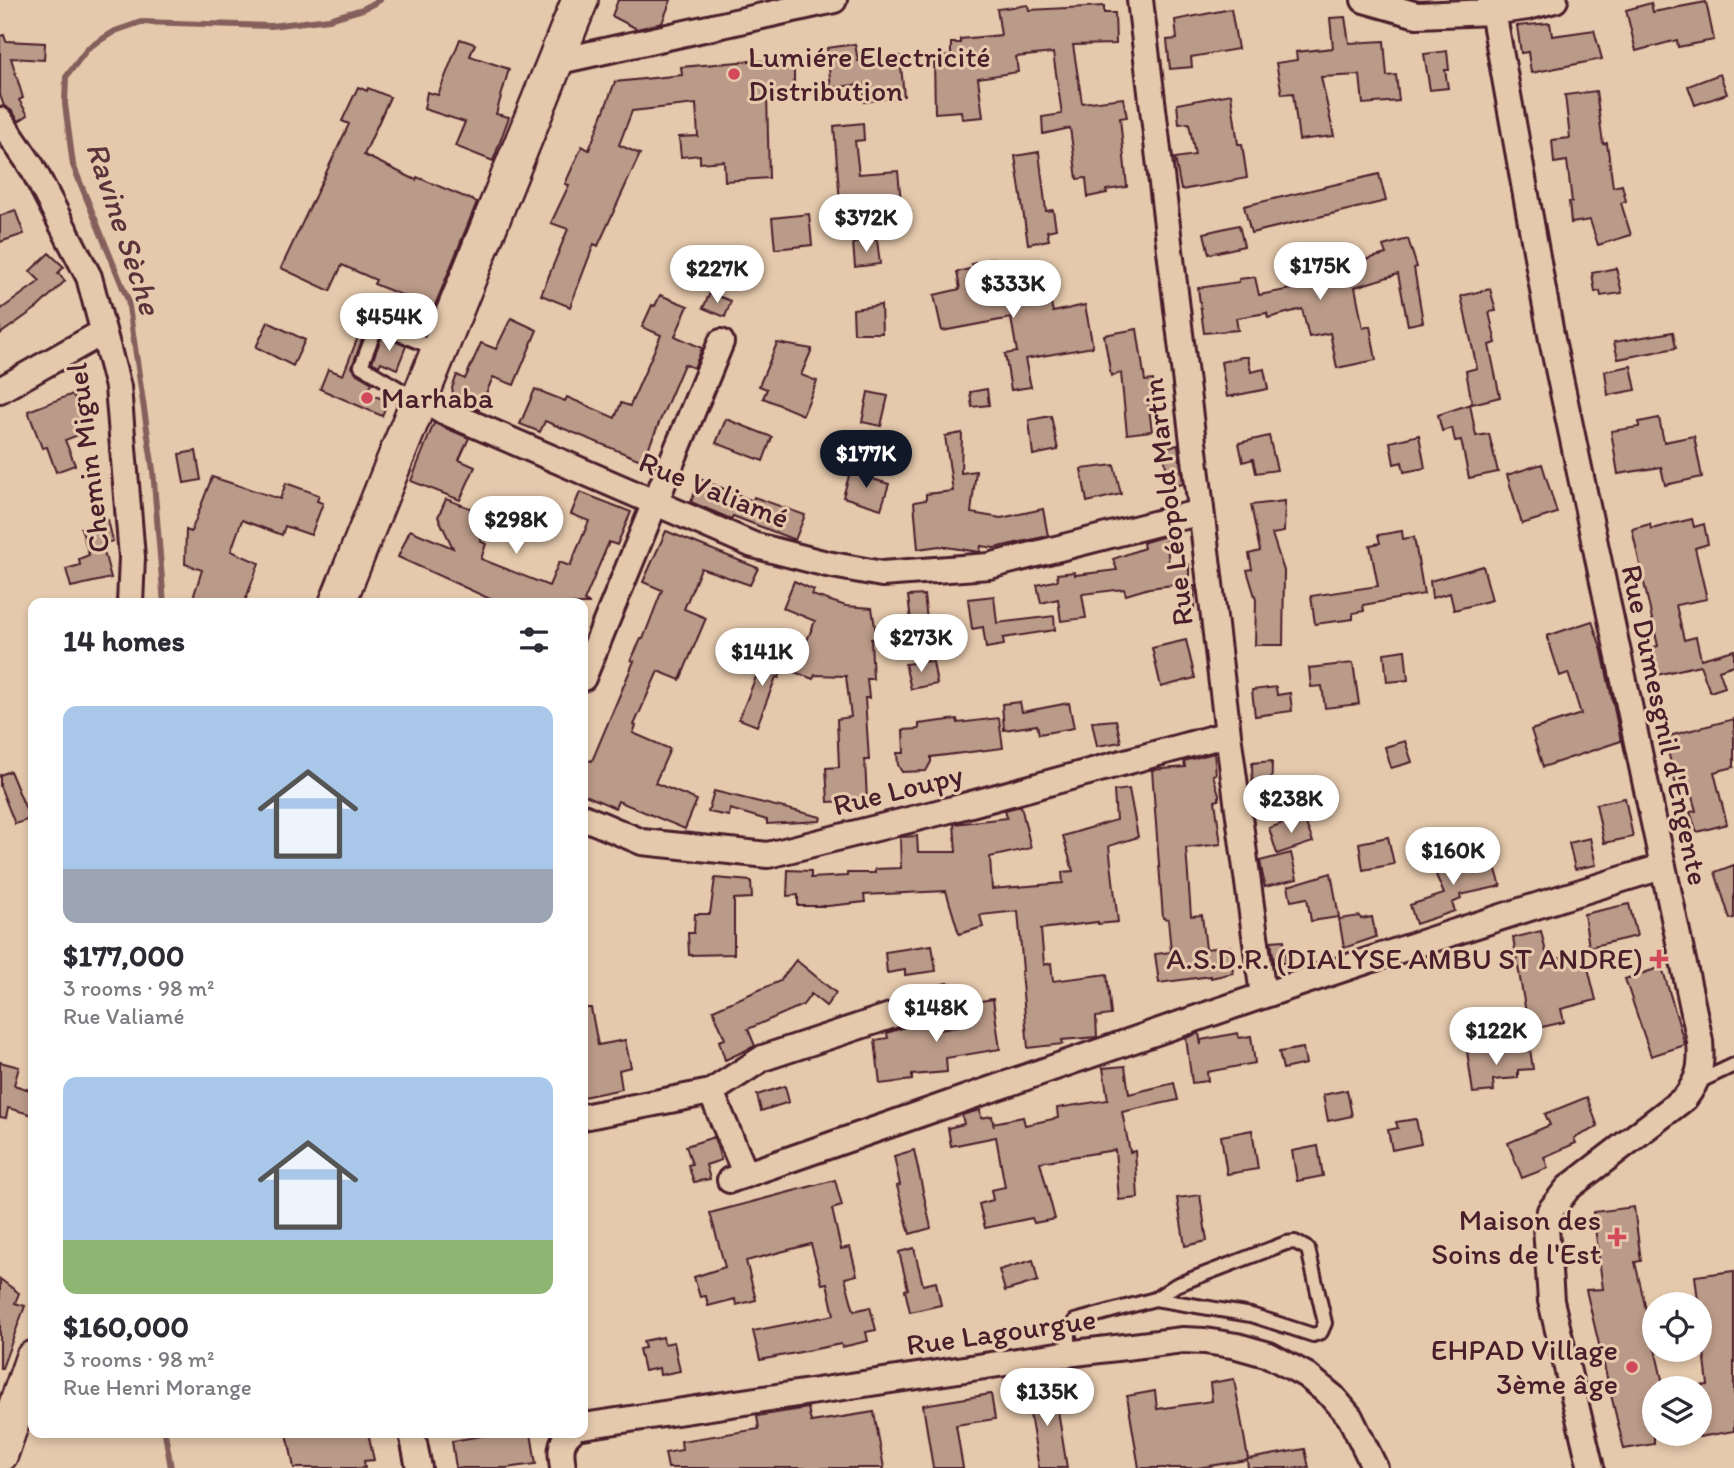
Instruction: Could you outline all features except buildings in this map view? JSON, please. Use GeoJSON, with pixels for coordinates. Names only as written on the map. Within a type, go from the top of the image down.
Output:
{"type":"FeatureCollection","features":[{"type":"Feature","properties":{"kind":"street"},"geometry":{"type":"LineString","coordinates":[[339,598],[580,0]]}},
{"type":"Feature","properties":{"kind":"street"},"geometry":{"type":"LineString","coordinates":[[555,62],[834,0]]}},
{"type":"Feature","properties":{"kind":"street","name":"Rue Léopold Martin"},"geometry":{"type":"LineString","coordinates":[[1140,0],[1227,734],[1263,995]]}},
{"type":"Feature","properties":{"kind":"street"},"geometry":{"type":"LineString","coordinates":[[1364,0],[1418,15],[1491,6],[1528,7],[1555,0]]}},
{"type":"Feature","properties":{"kind":"street","name":"Rue Dumesgnil d'Engente"},"geometry":{"type":"LineString","coordinates":[[1491,6],[1552,340],[1700,1041],[1701,1061],[1696,1083]]}},
{"type":"Feature","properties":{"kind":"street","name":"Chemin Miguel"},"geometry":{"type":"LineString","coordinates":[[0,120],[32,167],[89,277],[118,387],[132,557],[130,598]]}},
{"type":"Feature","properties":{"kind":"street"},"geometry":{"type":"LineString","coordinates":[[0,390],[103,332]]}},
{"type":"Feature","properties":{"kind":"street"},"geometry":{"type":"LineString","coordinates":[[588,666],[721,342]]}},
{"type":"Feature","properties":{"kind":"street","name":"Rue Valiamé"},"geometry":{"type":"LineString","coordinates":[[420,401],[754,545],[827,564],[882,573],[989,566],[1201,512]]}},
{"type":"Feature","properties":{"kind":"street","name":"Rue Loupy"},"geometry":{"type":"LineString","coordinates":[[588,819],[642,842],[768,855],[954,809],[1227,734]]}},
{"type":"Feature","properties":{"kind":"street"},"geometry":{"type":"LineString","coordinates":[[711,1092],[738,1178],[1263,995],[1528,907],[1662,867]]}},
{"type":"Feature","properties":{"kind":"street"},"geometry":{"type":"LineString","coordinates":[[588,1116],[711,1092],[764,1058],[948,997]]}},
{"type":"Feature","properties":{"kind":"street"},"geometry":{"type":"LineString","coordinates":[[1591,1468],[1551,1301],[1546,1227],[1550,1211],[1568,1188],[1685,1098],[1696,1083]]}},
{"type":"Feature","properties":{"kind":"street","name":"Rue Lagourgue"},"geometry":{"type":"LineString","coordinates":[[588,1425],[1069,1353],[1183,1340],[1205,1341],[1269,1355],[1306,1375],[1333,1397],[1350,1417],[1375,1468]]}},
{"type":"Feature","properties":{"kind":"street"},"geometry":{"type":"LineString","coordinates":[[0,1454],[28,1373]]}},
{"type":"Feature","properties":{"kind":"street"},"geometry":{"type":"LineString","coordinates":[[413,1438],[419,1468]]}},
{"type":"Feature","properties":{"kind":"street"},"geometry":{"type":"LineString","coordinates":[[563,1468],[561,1455],[565,1438]]}},
{"type":"Feature","properties":{"kind":"lane"},"geometry":{"type":"LineString","coordinates":[[420,401],[360,366],[377,325],[439,351]]}},
{"type":"Feature","properties":{"kind":"lane"},"geometry":{"type":"LineString","coordinates":[[1696,1083],[1734,1065]]}},
{"type":"Feature","properties":{"kind":"lane"},"geometry":{"type":"LineString","coordinates":[[1069,1353],[1069,1332],[1075,1321],[1155,1299],[1176,1285],[1286,1243],[1295,1242],[1308,1249],[1325,1323],[1321,1332],[1314,1335],[1251,1315],[1155,1299]]}},
{"type":"Feature","properties":{"kind":"waterway","name":"Ravine Sèche"},"geometry":{"type":"LineString","coordinates":[[164,598],[153,470],[128,300],[73,165],[65,104],[66,77],[88,48],[115,31],[141,22],[271,26],[329,19],[363,9],[380,0]]}},
{"type":"Feature","properties":{"kind":"waterway","name":"Ravine Sèche"},"geometry":{"type":"LineString","coordinates":[[166,1438],[171,1468]]}},
{"type":"Feature","properties":{"kind":"place","name":"Lumiére Electricité Distribution"},"geometry":{"type":"Point","coordinates":[734,74]}},
{"type":"Feature","properties":{"kind":"place","name":"Marhaba"},"geometry":{"type":"Point","coordinates":[367,398]}},
{"type":"Feature","properties":{"kind":"place","name":"A.S.D.R. (DIALYSE AMBU ST ANDRE)"},"geometry":{"type":"Point","coordinates":[1659,959]}},
{"type":"Feature","properties":{"kind":"place","name":"Maison des Soins de l'Est"},"geometry":{"type":"Point","coordinates":[1617,1237]}},
{"type":"Feature","properties":{"kind":"place","name":"EHPAD Village 3ème âge"},"geometry":{"type":"Point","coordinates":[1632,1367]}}]}
